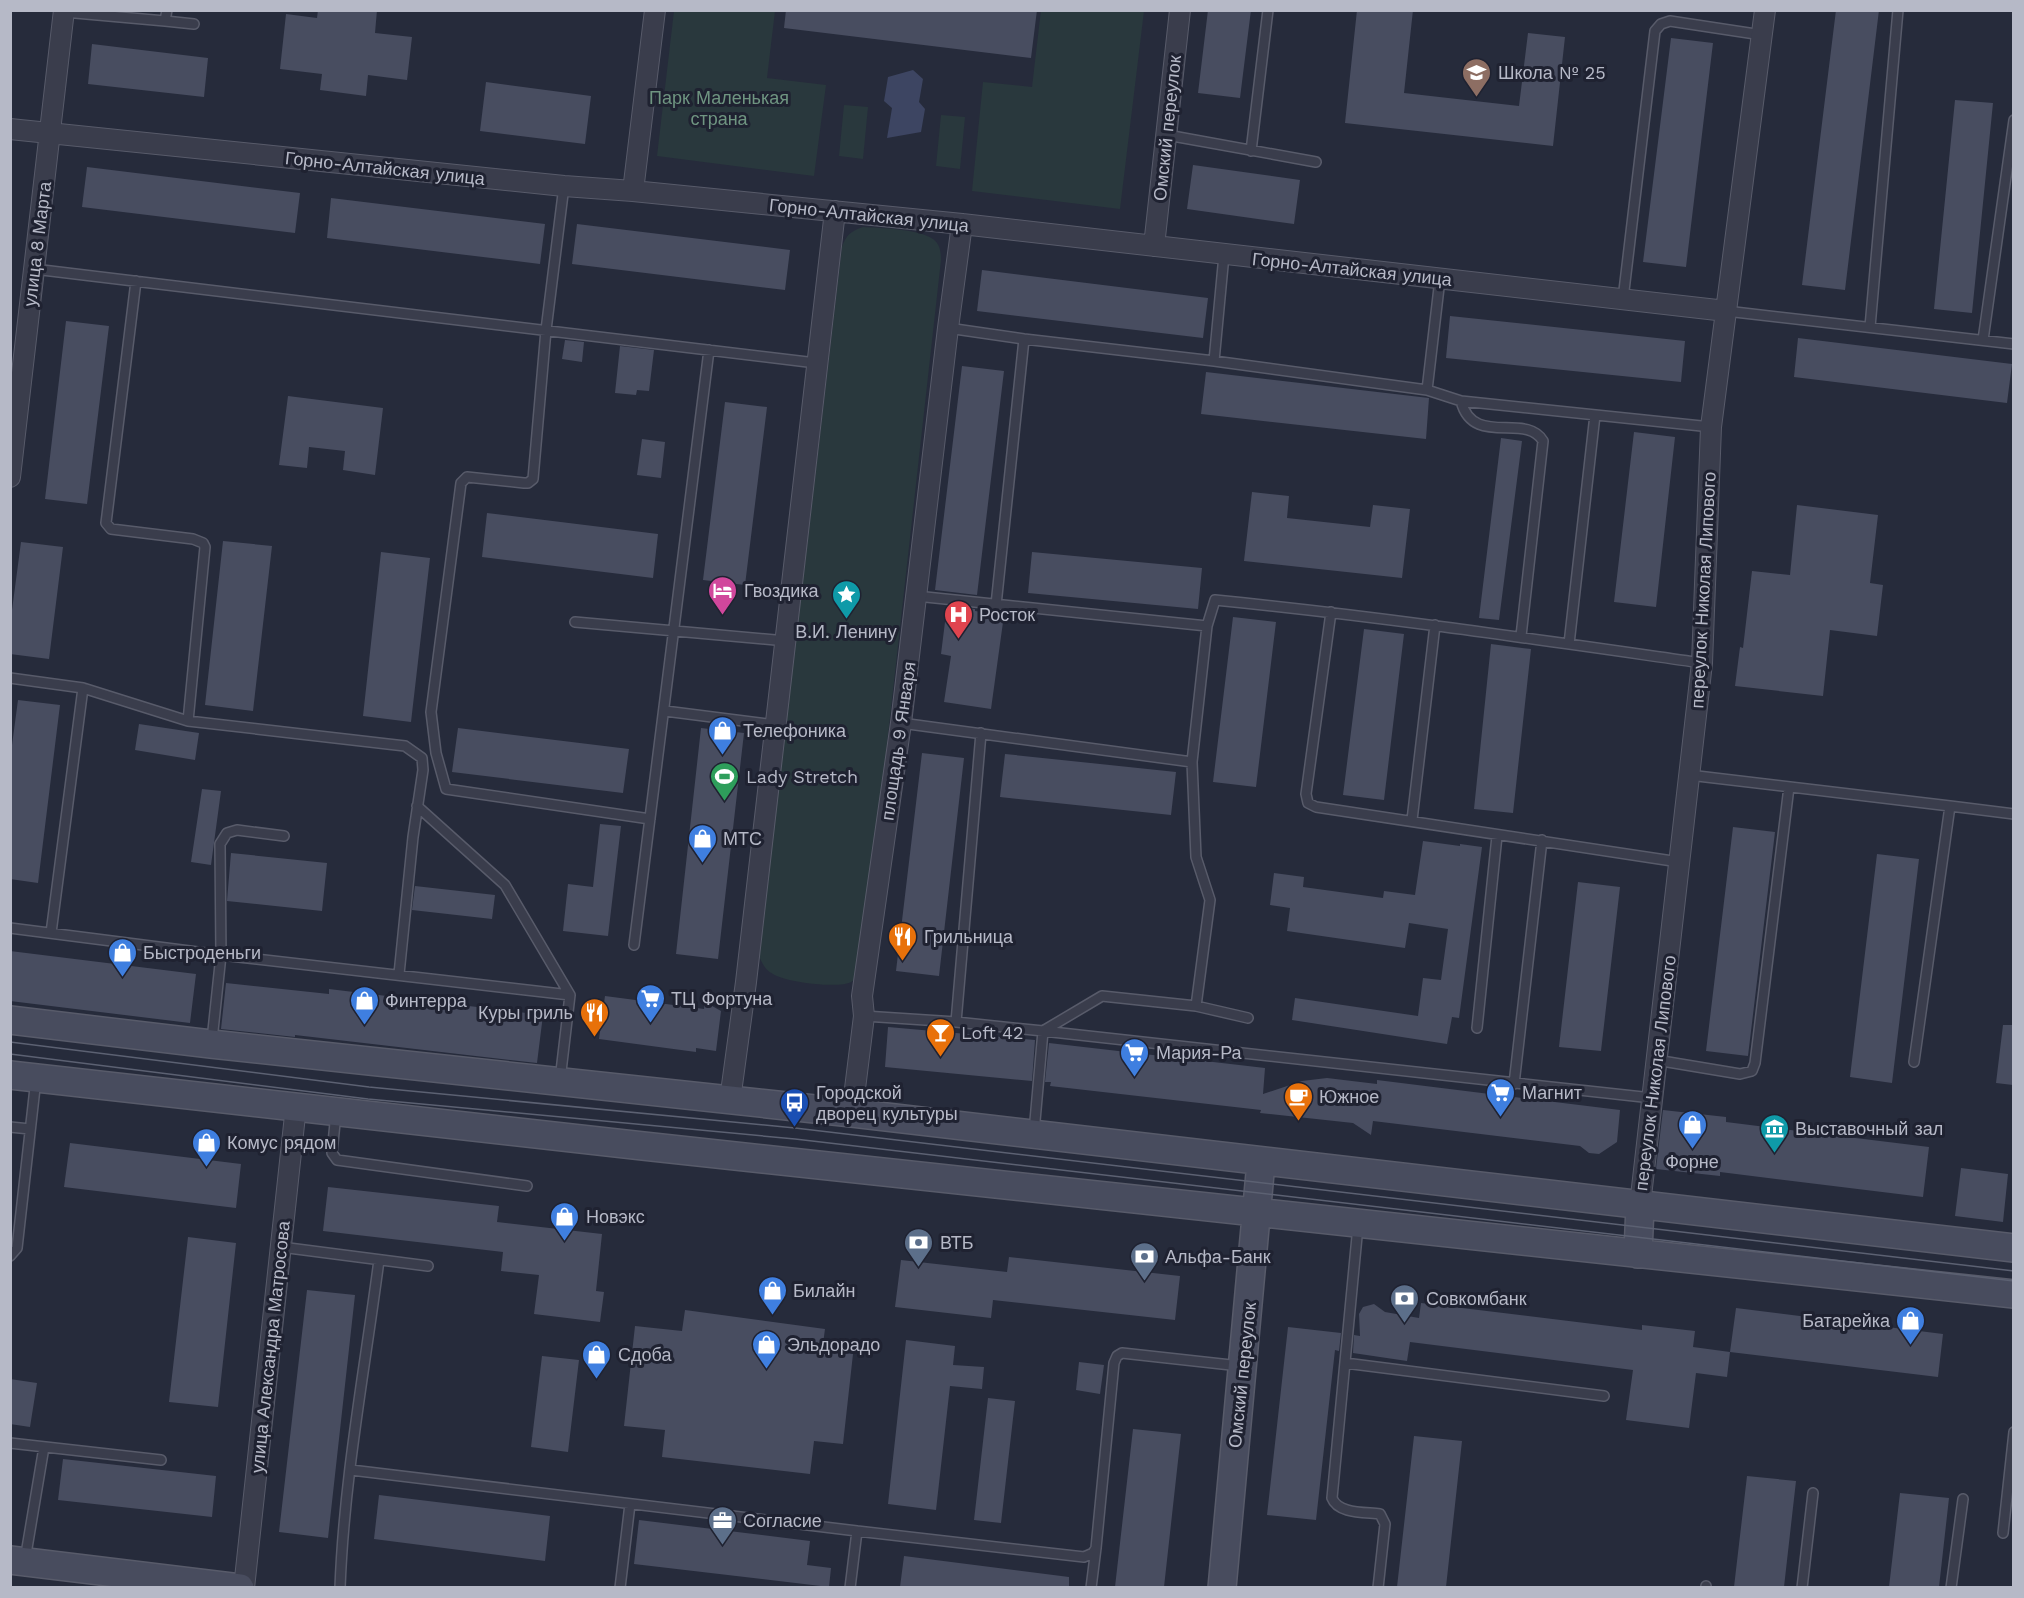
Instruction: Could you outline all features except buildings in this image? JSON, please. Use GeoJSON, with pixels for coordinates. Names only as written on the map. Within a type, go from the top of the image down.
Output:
{"type":"FeatureCollection","features":[{"type":"Feature","properties":{"kind":"main road"},"geometry":{"type":"LineString","coordinates":[[10,1020],[560,1083],[852,1113],[2013,1248]]}},
{"type":"Feature","properties":{"kind":"main road"},"geometry":{"type":"LineString","coordinates":[[23,1076],[2013,1294]]}},
{"type":"Feature","properties":{"kind":"main road","name":"Омский переулок"},"geometry":{"type":"LineString","coordinates":[[1222,1587],[1261,1161]]}},
{"type":"Feature","properties":{"kind":"main road"},"geometry":{"type":"LineString","coordinates":[[1638,1254],[1640,1205]]}},
{"type":"Feature","properties":{"kind":"main road"},"geometry":{"type":"LineString","coordinates":[[18,1560],[172,1584],[242,1587]]}},
{"type":"Feature","properties":{"kind":"street"},"geometry":{"type":"LineString","coordinates":[[633,190],[655,10]]}},
{"type":"Feature","properties":{"kind":"street","name":"Омский переулок"},"geometry":{"type":"LineString","coordinates":[[1154,246],[1180,10]]}},
{"type":"Feature","properties":{"kind":"street","name":"переулок Николая Липового"},"geometry":{"type":"LineString","coordinates":[[1640,1205],[1702,663],[1711,427],[1766,10]]}},
{"type":"Feature","properties":{"kind":"street","name":"улица 8 Марта"},"geometry":{"type":"LineString","coordinates":[[10,477],[64,11]]}},
{"type":"Feature","properties":{"kind":"street","name":"Горно-Алтайская улица"},"geometry":{"type":"LineString","coordinates":[[10,129],[962,224],[1726,311]]}},
{"type":"Feature","properties":{"kind":"street"},"geometry":{"type":"LineString","coordinates":[[730,1100],[746,982],[835,211]]}},
{"type":"Feature","properties":{"kind":"street","name":"площадь 9 Января"},"geometry":{"type":"LineString","coordinates":[[852,1113],[864,1016],[862,996],[901,723],[962,224]]}},
{"type":"Feature","properties":{"kind":"street","name":"улица Александра Матросова"},"geometry":{"type":"LineString","coordinates":[[242,1587],[296,1106]]}},
{"type":"Feature","properties":{"kind":"lane"},"geometry":{"type":"LineString","coordinates":[[165,21],[167,10]]}},
{"type":"Feature","properties":{"kind":"lane"},"geometry":{"type":"LineString","coordinates":[[1251,151],[1268,10]]}},
{"type":"Feature","properties":{"kind":"lane"},"geometry":{"type":"LineString","coordinates":[[1869,327],[1898,10]]}},
{"type":"Feature","properties":{"kind":"lane"},"geometry":{"type":"LineString","coordinates":[[64,11],[194,24]]}},
{"type":"Feature","properties":{"kind":"lane"},"geometry":{"type":"LineString","coordinates":[[1623,300],[1655,31],[1661,24],[1670,21],[1762,35]]}},
{"type":"Feature","properties":{"kind":"lane"},"geometry":{"type":"LineString","coordinates":[[1983,340],[2013,120]]}},
{"type":"Feature","properties":{"kind":"lane"},"geometry":{"type":"LineString","coordinates":[[1167,135],[1316,162]]}},
{"type":"Feature","properties":{"kind":"lane"},"geometry":{"type":"LineString","coordinates":[[564,186],[546,330],[533,479],[528,483],[467,477],[461,483],[431,712],[436,753],[446,789],[650,819]]}},
{"type":"Feature","properties":{"kind":"lane"},"geometry":{"type":"LineString","coordinates":[[1215,361],[1224,255]]}},
{"type":"Feature","properties":{"kind":"lane"},"geometry":{"type":"LineString","coordinates":[[34,269],[816,363]]}},
{"type":"Feature","properties":{"kind":"lane"},"geometry":{"type":"LineString","coordinates":[[1427,390],[1440,279]]}},
{"type":"Feature","properties":{"kind":"lane"},"geometry":{"type":"LineString","coordinates":[[136,281],[106,523],[111,529],[193,539],[203,543],[206,551],[188,721]]}},
{"type":"Feature","properties":{"kind":"lane"},"geometry":{"type":"LineString","coordinates":[[1726,311],[2013,344]]}},
{"type":"Feature","properties":{"kind":"lane"},"geometry":{"type":"LineString","coordinates":[[948,328],[1427,390],[1461,401],[1711,427]]}},
{"type":"Feature","properties":{"kind":"lane"},"geometry":{"type":"LineString","coordinates":[[996,605],[1024,339]]}},
{"type":"Feature","properties":{"kind":"lane"},"geometry":{"type":"LineString","coordinates":[[634,945],[710,350]]}},
{"type":"Feature","properties":{"kind":"lane"},"geometry":{"type":"LineString","coordinates":[[1461,401],[1464,412],[1476,424],[1532,431],[1540,435],[1543,441],[1521,636]]}},
{"type":"Feature","properties":{"kind":"lane"},"geometry":{"type":"LineString","coordinates":[[1569,644],[1595,415]]}},
{"type":"Feature","properties":{"kind":"lane"},"geometry":{"type":"LineString","coordinates":[[916,596],[1207,626]]}},
{"type":"Feature","properties":{"kind":"lane"},"geometry":{"type":"LineString","coordinates":[[1196,1006],[1210,900],[1196,857],[1192,762],[1207,626],[1215,600],[1521,636],[1702,663]]}},
{"type":"Feature","properties":{"kind":"lane"},"geometry":{"type":"LineString","coordinates":[[1331,612],[1306,794],[1308,803],[1316,807],[1412,820],[1497,836],[1542,840],[1679,862]]}},
{"type":"Feature","properties":{"kind":"lane"},"geometry":{"type":"LineString","coordinates":[[575,622],[786,641]]}},
{"type":"Feature","properties":{"kind":"lane"},"geometry":{"type":"LineString","coordinates":[[1412,820],[1435,625]]}},
{"type":"Feature","properties":{"kind":"lane"},"geometry":{"type":"LineString","coordinates":[[10,678],[83,688],[188,721],[405,746],[422,758],[423,771],[417,806],[399,974]]}},
{"type":"Feature","properties":{"kind":"lane"},"geometry":{"type":"LineString","coordinates":[[51,933],[83,688]]}},
{"type":"Feature","properties":{"kind":"lane"},"geometry":{"type":"LineString","coordinates":[[665,711],[775,725]]}},
{"type":"Feature","properties":{"kind":"lane"},"geometry":{"type":"LineString","coordinates":[[901,723],[1192,762]]}},
{"type":"Feature","properties":{"kind":"lane"},"geometry":{"type":"LineString","coordinates":[[956,1022],[981,733]]}},
{"type":"Feature","properties":{"kind":"lane"},"geometry":{"type":"LineString","coordinates":[[1689,775],[2013,814]]}},
{"type":"Feature","properties":{"kind":"lane"},"geometry":{"type":"LineString","coordinates":[[1656,1060],[1740,1074],[1752,1071],[1755,1063],[1789,787]]}},
{"type":"Feature","properties":{"kind":"lane"},"geometry":{"type":"LineString","coordinates":[[417,806],[505,885],[570,995],[560,1083]]}},
{"type":"Feature","properties":{"kind":"lane"},"geometry":{"type":"LineString","coordinates":[[1914,1062],[1950,806]]}},
{"type":"Feature","properties":{"kind":"lane"},"geometry":{"type":"LineString","coordinates":[[211,1044],[221,956],[220,844],[227,833],[237,830],[284,836]]}},
{"type":"Feature","properties":{"kind":"lane"},"geometry":{"type":"LineString","coordinates":[[1477,1028],[1497,836]]}},
{"type":"Feature","properties":{"kind":"lane"},"geometry":{"type":"LineString","coordinates":[[1514,1084],[1542,840]]}},
{"type":"Feature","properties":{"kind":"lane"},"geometry":{"type":"LineString","coordinates":[[10,928],[221,956],[399,974],[570,995]]}},
{"type":"Feature","properties":{"kind":"lane"},"geometry":{"type":"LineString","coordinates":[[1043,1031],[1102,996],[1196,1006],[1248,1018]]}},
{"type":"Feature","properties":{"kind":"lane"},"geometry":{"type":"LineString","coordinates":[[864,1016],[1043,1031],[1652,1098]]}},
{"type":"Feature","properties":{"kind":"lane"},"geometry":{"type":"LineString","coordinates":[[1034,1134],[1043,1031]]}},
{"type":"Feature","properties":{"kind":"lane"},"geometry":{"type":"LineString","coordinates":[[10,1256],[17,1248],[30,1129],[23,1076]]}},
{"type":"Feature","properties":{"kind":"lane"},"geometry":{"type":"LineString","coordinates":[[336,1111],[332,1153],[336,1160],[527,1186]]}},
{"type":"Feature","properties":{"kind":"lane"},"geometry":{"type":"LineString","coordinates":[[10,1127],[30,1129]]}},
{"type":"Feature","properties":{"kind":"lane"},"geometry":{"type":"LineString","coordinates":[[1358,1224],[1332,1498],[1334,1504],[1340,1508],[1380,1514],[1383,1518],[1385,1524],[1378,1587]]}},
{"type":"Feature","properties":{"kind":"lane"},"geometry":{"type":"LineString","coordinates":[[281,1247],[428,1266]]}},
{"type":"Feature","properties":{"kind":"lane"},"geometry":{"type":"LineString","coordinates":[[340,1587],[341,1557],[351,1470],[379,1260]]}},
{"type":"Feature","properties":{"kind":"lane"},"geometry":{"type":"LineString","coordinates":[[1091,1587],[1114,1363],[1117,1356],[1122,1353],[1242,1366]]}},
{"type":"Feature","properties":{"kind":"lane"},"geometry":{"type":"LineString","coordinates":[[1345,1363],[1604,1396]]}},
{"type":"Feature","properties":{"kind":"lane"},"geometry":{"type":"LineString","coordinates":[[2004,1533],[2013,1432]]}},
{"type":"Feature","properties":{"kind":"lane"},"geometry":{"type":"LineString","coordinates":[[10,1443],[161,1460]]}},
{"type":"Feature","properties":{"kind":"lane"},"geometry":{"type":"LineString","coordinates":[[18,1560],[44,1447]]}},
{"type":"Feature","properties":{"kind":"lane"},"geometry":{"type":"LineString","coordinates":[[351,1470],[1084,1557],[1093,1553],[1096,1548]]}},
{"type":"Feature","properties":{"kind":"lane"},"geometry":{"type":"LineString","coordinates":[[1802,1587],[1813,1493]]}},
{"type":"Feature","properties":{"kind":"lane"},"geometry":{"type":"LineString","coordinates":[[1951,1587],[1962,1499]]}},
{"type":"Feature","properties":{"kind":"lane"},"geometry":{"type":"LineString","coordinates":[[620,1587],[630,1504]]}},
{"type":"Feature","properties":{"kind":"lane"},"geometry":{"type":"LineString","coordinates":[[850,1587],[858,1531]]}},
{"type":"Feature","properties":{"kind":"green space"},"geometry":{"type":"Polygon","coordinates":[[[1041,10],[1144,11],[1120,209],[972,191],[983,82],[1032,87],[1041,10]]]}},
{"type":"Feature","properties":{"kind":"green space","name":"Парк Маленькая страна"},"geometry":{"type":"Polygon","coordinates":[[[674,11],[775,11],[767,78],[826,85],[814,176],[657,156],[674,11]]]}},
{"type":"Feature","properties":{"kind":"green space"},"geometry":{"type":"Polygon","coordinates":[[[844,105],[868,107],[863,159],[839,156],[844,105]]]}},
{"type":"Feature","properties":{"kind":"green space"},"geometry":{"type":"Polygon","coordinates":[[[941,115],[965,117],[960,169],[936,166],[941,115]]]}},
{"type":"Feature","properties":{"kind":"green space"},"geometry":{"type":"Polygon","coordinates":[[[863,227],[899,230],[927,236],[937,243],[941,260],[862,968],[851,982],[824,985],[779,977],[766,968],[759,956],[842,247],[850,234],[863,227]]]}},
{"type":"Feature","properties":{"kind":"water"},"geometry":{"type":"Polygon","coordinates":[[[913,70],[923,79],[919,102],[925,109],[921,132],[887,138],[892,108],[884,101],[888,77],[913,70]]]}},
{"type":"Feature","properties":{"kind":"tram line"},"geometry":{"type":"LineString","coordinates":[[10,1042],[369,1087],[795,1128],[2014,1271]]}},
{"type":"Feature","properties":{"kind":"tram line"},"geometry":{"type":"LineString","coordinates":[[10,1054],[368,1099],[795,1139],[2014,1281]]}},
{"type":"Feature","properties":{"kind":"place","name":"Школа № 25"},"geometry":{"type":"Point","coordinates":[1477,98]}},
{"type":"Feature","properties":{"kind":"place","name":"Гвоздика"},"geometry":{"type":"Point","coordinates":[723,616]}},
{"type":"Feature","properties":{"kind":"place","name":"В.И. Ленину"},"geometry":{"type":"Point","coordinates":[846,620]}},
{"type":"Feature","properties":{"kind":"place","name":"Росток"},"geometry":{"type":"Point","coordinates":[958,640]}},
{"type":"Feature","properties":{"kind":"place","name":"Телефоника"},"geometry":{"type":"Point","coordinates":[722,756]}},
{"type":"Feature","properties":{"kind":"place","name":"Lady Stretch"},"geometry":{"type":"Point","coordinates":[725,802]}},
{"type":"Feature","properties":{"kind":"place","name":"МТС"},"geometry":{"type":"Point","coordinates":[702,864]}},
{"type":"Feature","properties":{"kind":"place","name":"Грильница"},"geometry":{"type":"Point","coordinates":[903,962]}},
{"type":"Feature","properties":{"kind":"place","name":"Быстроденьги"},"geometry":{"type":"Point","coordinates":[122,978]}},
{"type":"Feature","properties":{"kind":"place","name":"ТЦ Фортуна"},"geometry":{"type":"Point","coordinates":[650,1024]}},
{"type":"Feature","properties":{"kind":"place","name":"Финтерра"},"geometry":{"type":"Point","coordinates":[364,1026]}},
{"type":"Feature","properties":{"kind":"place","name":"Куры гриль"},"geometry":{"type":"Point","coordinates":[594,1038]}},
{"type":"Feature","properties":{"kind":"place","name":"Loft 42"},"geometry":{"type":"Point","coordinates":[940,1058]}},
{"type":"Feature","properties":{"kind":"place","name":"Мария-Ра"},"geometry":{"type":"Point","coordinates":[1135,1078]}},
{"type":"Feature","properties":{"kind":"place","name":"Магнит"},"geometry":{"type":"Point","coordinates":[1501,1118]}},
{"type":"Feature","properties":{"kind":"place","name":"Южное"},"geometry":{"type":"Point","coordinates":[1298,1122]}},
{"type":"Feature","properties":{"kind":"place","name":"Городской дворец культуры"},"geometry":{"type":"Point","coordinates":[795,1128]}},
{"type":"Feature","properties":{"kind":"place","name":"Форне"},"geometry":{"type":"Point","coordinates":[1692,1150]}},
{"type":"Feature","properties":{"kind":"place","name":"Выставочный зал"},"geometry":{"type":"Point","coordinates":[1774,1154]}},
{"type":"Feature","properties":{"kind":"place","name":"Комус рядом"},"geometry":{"type":"Point","coordinates":[206,1168]}},
{"type":"Feature","properties":{"kind":"place","name":"Новэкс"},"geometry":{"type":"Point","coordinates":[565,1242]}},
{"type":"Feature","properties":{"kind":"place","name":"ВТБ"},"geometry":{"type":"Point","coordinates":[919,1268]}},
{"type":"Feature","properties":{"kind":"place","name":"Альфа-Банк"},"geometry":{"type":"Point","coordinates":[1144,1282]}},
{"type":"Feature","properties":{"kind":"place","name":"Билайн"},"geometry":{"type":"Point","coordinates":[772,1316]}},
{"type":"Feature","properties":{"kind":"place","name":"Совкомбанк"},"geometry":{"type":"Point","coordinates":[1405,1324]}},
{"type":"Feature","properties":{"kind":"place","name":"Батарейка"},"geometry":{"type":"Point","coordinates":[1911,1346]}},
{"type":"Feature","properties":{"kind":"place","name":"Эльдорадо"},"geometry":{"type":"Point","coordinates":[766,1370]}},
{"type":"Feature","properties":{"kind":"place","name":"Сдоба"},"geometry":{"type":"Point","coordinates":[597,1380]}},
{"type":"Feature","properties":{"kind":"place","name":"Согласие"},"geometry":{"type":"Point","coordinates":[722,1546]}}]}
